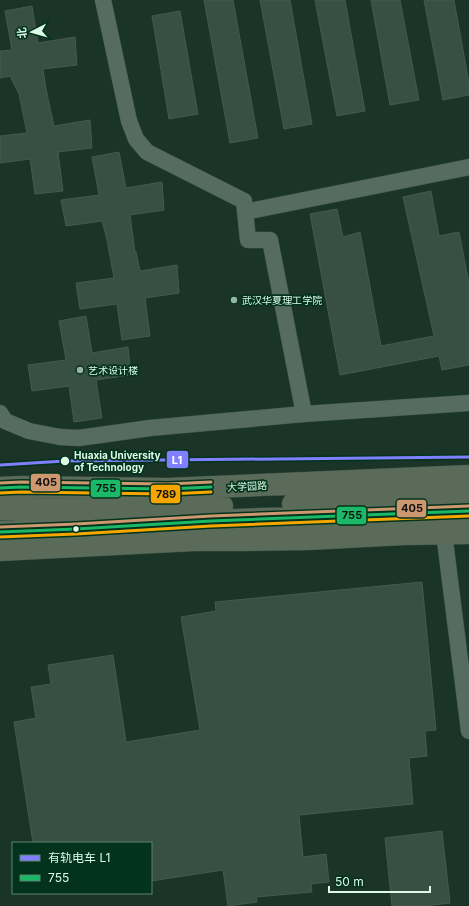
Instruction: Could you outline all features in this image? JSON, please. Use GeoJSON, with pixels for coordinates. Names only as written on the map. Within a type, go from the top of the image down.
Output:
{"type":"FeatureCollection","features":[{"type":"Feature","properties":{"kind":"main road","name":"大学园路"},"geometry":{"type":"LineString","coordinates":[[0,488],[168,489],[469,476]]}},
{"type":"Feature","properties":{"kind":"main road"},"geometry":{"type":"LineString","coordinates":[[168,489],[213,513],[277,540]]}},
{"type":"Feature","properties":{"kind":"main road"},"geometry":{"type":"LineString","coordinates":[[287,511],[424,494],[469,495]]}},
{"type":"Feature","properties":{"kind":"main road"},"geometry":{"type":"LineString","coordinates":[[0,509],[213,513],[287,511],[469,511]]}},
{"type":"Feature","properties":{"kind":"main road"},"geometry":{"type":"LineString","coordinates":[[0,532],[76,529],[213,513]]}},
{"type":"Feature","properties":{"kind":"main road"},"geometry":{"type":"LineString","coordinates":[[0,550],[194,540],[277,540],[469,533]]}},
{"type":"Feature","properties":{"kind":"street"},"geometry":{"type":"LineString","coordinates":[[103,0],[129,121],[136,139],[147,152],[244,201],[248,240],[270,240],[304,414]]}},
{"type":"Feature","properties":{"kind":"street"},"geometry":{"type":"LineString","coordinates":[[245,212],[469,167]]}},
{"type":"Feature","properties":{"kind":"street"},"geometry":{"type":"LineString","coordinates":[[0,414],[5,421],[29,431],[60,437],[79,438],[150,428],[304,414],[469,404]]}},
{"type":"Feature","properties":{"kind":"street"},"geometry":{"type":"LineString","coordinates":[[444,533],[469,731]]}},
{"type":"Feature","properties":{"kind":"building"},"geometry":{"type":"Polygon","coordinates":[[[204,0],[233,0],[258,138],[230,143],[204,0]]]}},
{"type":"Feature","properties":{"kind":"building"},"geometry":{"type":"Polygon","coordinates":[[[260,0],[290,0],[312,124],[284,129],[260,0]]]}},
{"type":"Feature","properties":{"kind":"building"},"geometry":{"type":"Polygon","coordinates":[[[315,0],[345,0],[365,111],[337,116],[315,0]]]}},
{"type":"Feature","properties":{"kind":"building"},"geometry":{"type":"Polygon","coordinates":[[[371,0],[400,0],[419,100],[390,105],[371,0]]]}},
{"type":"Feature","properties":{"kind":"building"},"geometry":{"type":"Polygon","coordinates":[[[424,0],[454,0],[469,83],[469,95],[443,100],[424,0]]]}},
{"type":"Feature","properties":{"kind":"building"},"geometry":{"type":"Polygon","coordinates":[[[32,6],[38,43],[75,37],[77,65],[43,69],[46,89],[54,126],[90,120],[92,148],[58,152],[63,191],[35,194],[30,159],[0,163],[0,136],[27,133],[19,94],[10,76],[0,78],[0,51],[12,50],[5,11],[32,6]]]}},
{"type":"Feature","properties":{"kind":"building"},"geometry":{"type":"Polygon","coordinates":[[[180,11],[198,114],[169,119],[152,16],[180,11]]]}},
{"type":"Feature","properties":{"kind":"building"},"geometry":{"type":"Polygon","coordinates":[[[119,152],[126,188],[162,182],[164,210],[130,215],[135,252],[140,271],[177,265],[179,293],[145,298],[150,336],[122,340],[117,304],[80,309],[76,283],[114,278],[102,221],[66,226],[61,200],[99,195],[92,157],[119,152]]]}},
{"type":"Feature","properties":{"kind":"building"},"geometry":{"type":"Polygon","coordinates":[[[431,191],[439,236],[459,232],[469,283],[469,365],[442,370],[439,356],[340,375],[310,214],[337,209],[343,237],[360,232],[381,346],[434,336],[403,197],[431,191]]]}},
{"type":"Feature","properties":{"kind":"building","name":"艺术设计楼"},"geometry":{"type":"Polygon","coordinates":[[[86,316],[92,353],[128,347],[131,375],[96,380],[102,418],[74,422],[69,386],[32,391],[28,365],[66,360],[59,321],[86,316]]]}},
{"type":"Feature","properties":{"kind":"building"},"geometry":{"type":"Polygon","coordinates":[[[422,582],[436,730],[425,731],[427,756],[409,758],[413,804],[299,815],[303,857],[326,854],[329,882],[311,884],[312,892],[256,897],[257,902],[228,906],[223,870],[152,881],[152,842],[33,842],[14,722],[36,718],[31,687],[51,684],[48,665],[113,655],[126,742],[200,730],[181,617],[216,611],[215,602],[422,582]]]}},
{"type":"Feature","properties":{"kind":"building"},"geometry":{"type":"Polygon","coordinates":[[[442,831],[450,903],[425,906],[392,906],[385,838],[442,831]]]}},
{"type":"Feature","properties":{"kind":"tram line","name":"L1"},"geometry":{"type":"LineString","coordinates":[[0,465],[65,461],[469,457]]}},
{"type":"Feature","properties":{"kind":"transit line","name":"405"},"geometry":{"type":"LineString","coordinates":[[0,483],[168,484],[211,482]]}},
{"type":"Feature","properties":{"kind":"transit line","name":"755"},"geometry":{"type":"LineString","coordinates":[[0,488],[168,489],[211,487]]}},
{"type":"Feature","properties":{"kind":"transit line","name":"789"},"geometry":{"type":"LineString","coordinates":[[0,493],[168,494],[211,492]]}},
{"type":"Feature","properties":{"kind":"transit line","name":"405"},"geometry":{"type":"LineString","coordinates":[[0,527],[211,516],[469,506]]}},
{"type":"Feature","properties":{"kind":"transit line","name":"755"},"geometry":{"type":"LineString","coordinates":[[0,532],[211,521],[469,511]]}},
{"type":"Feature","properties":{"kind":"transit line","name":"789"},"geometry":{"type":"LineString","coordinates":[[0,537],[211,526],[469,516]]}},
{"type":"Feature","properties":{"kind":"place","name":"武汉华夏理工学院"},"geometry":{"type":"Point","coordinates":[234,300]}},
{"type":"Feature","properties":{"kind":"place","name":"艺术设计楼"},"geometry":{"type":"Point","coordinates":[80,370]}},
{"type":"Feature","properties":{"kind":"place","name":"Huaxia University of Technology"},"geometry":{"type":"Point","coordinates":[65,461]}}]}
